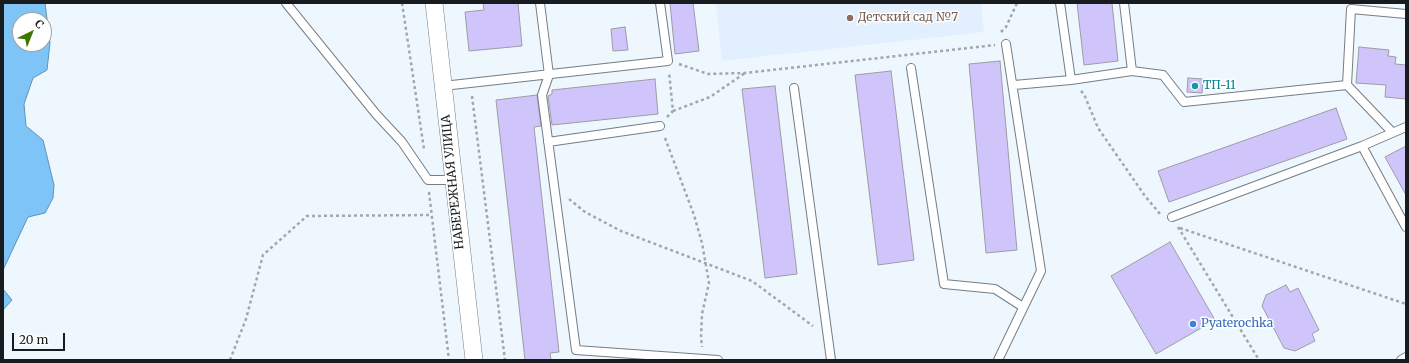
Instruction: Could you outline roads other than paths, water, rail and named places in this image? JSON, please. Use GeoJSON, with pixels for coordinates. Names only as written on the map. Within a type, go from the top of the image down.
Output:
{"type":"FeatureCollection","features":[{"type":"Feature","properties":{"kind":"street","name":"НАБЕРЕЖНАЯ УЛИЦА"},"geometry":{"type":"LineString","coordinates":[[434,3],[452,180],[474,360]]}},
{"type":"Feature","properties":{"kind":"lane"},"geometry":{"type":"LineString","coordinates":[[286,3],[376,114],[402,142],[428,180],[452,180]]}},
{"type":"Feature","properties":{"kind":"lane"},"geometry":{"type":"LineString","coordinates":[[540,3],[549,75],[542,95],[576,350],[718,360]]}},
{"type":"Feature","properties":{"kind":"lane"},"geometry":{"type":"LineString","coordinates":[[443,86],[668,61],[660,3]]}},
{"type":"Feature","properties":{"kind":"lane"},"geometry":{"type":"LineString","coordinates":[[1060,3],[1071,80]]}},
{"type":"Feature","properties":{"kind":"lane"},"geometry":{"type":"LineString","coordinates":[[1124,3],[1132,71]]}},
{"type":"Feature","properties":{"kind":"lane"},"geometry":{"type":"LineString","coordinates":[[1392,132],[1347,86],[1351,9],[1406,14]]}},
{"type":"Feature","properties":{"kind":"lane"},"geometry":{"type":"LineString","coordinates":[[998,360],[1041,271],[1014,85],[1006,44]]}},
{"type":"Feature","properties":{"kind":"lane"},"geometry":{"type":"LineString","coordinates":[[911,68],[944,284],[995,289],[1023,307]]}},
{"type":"Feature","properties":{"kind":"lane"},"geometry":{"type":"LineString","coordinates":[[1014,85],[1071,80],[1132,71],[1163,75],[1184,102],[1347,86]]}},
{"type":"Feature","properties":{"kind":"lane"},"geometry":{"type":"LineString","coordinates":[[794,88],[831,360]]}},
{"type":"Feature","properties":{"kind":"lane"},"geometry":{"type":"LineString","coordinates":[[548,142],[660,126]]}},
{"type":"Feature","properties":{"kind":"lane"},"geometry":{"type":"LineString","coordinates":[[1172,217],[1362,146],[1406,127]]}},
{"type":"Feature","properties":{"kind":"lane"},"geometry":{"type":"LineString","coordinates":[[1362,146],[1406,226]]}},
{"type":"Feature","properties":{"kind":"lane"},"geometry":{"type":"LineString","coordinates":[[1401,360],[1406,356]]}},
{"type":"Feature","properties":{"kind":"water"},"geometry":{"type":"Polygon","coordinates":[[[3,3],[45,3],[46,12],[12,12],[12,52],[49,52],[47,70],[33,78],[24,104],[26,126],[43,140],[54,185],[53,198],[45,213],[28,217],[3,270],[3,3]]]}},
{"type":"Feature","properties":{"kind":"water"},"geometry":{"type":"Polygon","coordinates":[[[3,289],[12,300],[3,310],[3,289]]]}},
{"type":"Feature","properties":{"kind":"place","name":"Детский сад №7"},"geometry":{"type":"Point","coordinates":[850,18]}},
{"type":"Feature","properties":{"kind":"place","name":"ТП-11"},"geometry":{"type":"Point","coordinates":[1195,86]}},
{"type":"Feature","properties":{"kind":"place","name":"Pyaterochka"},"geometry":{"type":"Point","coordinates":[1193,324]}}]}
